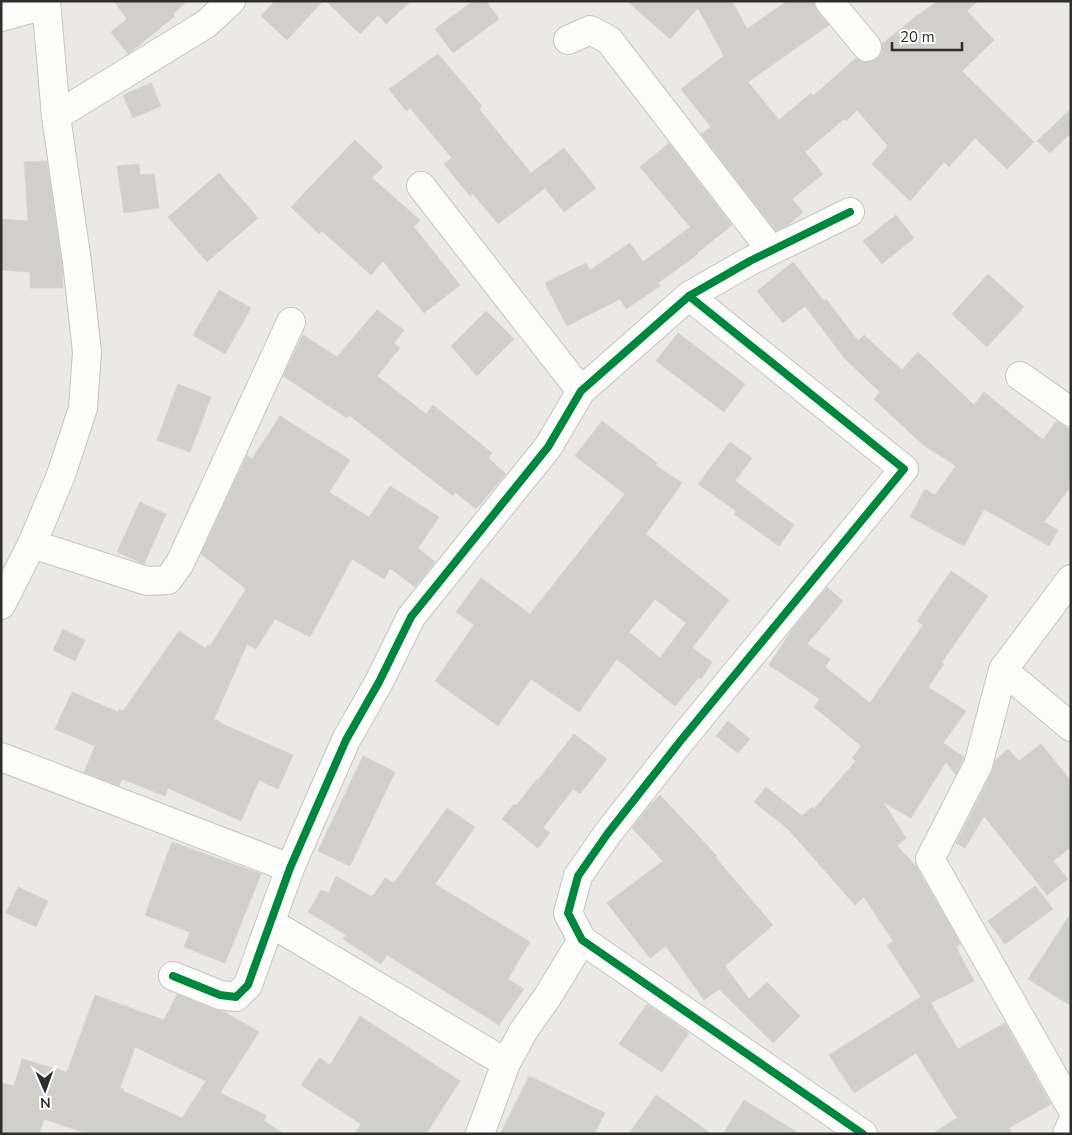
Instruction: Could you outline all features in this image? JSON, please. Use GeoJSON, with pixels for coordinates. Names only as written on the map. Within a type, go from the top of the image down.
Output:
{"type":"FeatureCollection","features":[{"type":"Feature","properties":{"kind":"street"},"geometry":{"type":"LineString","coordinates":[[56,116],[206,24],[231,1]]}},
{"type":"Feature","properties":{"kind":"street"},"geometry":{"type":"LineString","coordinates":[[829,1],[867,47]]}},
{"type":"Feature","properties":{"kind":"street"},"geometry":{"type":"LineString","coordinates":[[1,17],[46,3],[56,116],[77,262],[86,343],[83,408],[64,466],[32,544],[1,605]]}},
{"type":"Feature","properties":{"kind":"street"},"geometry":{"type":"LineString","coordinates":[[568,40],[590,30],[609,40],[771,250]]}},
{"type":"Feature","properties":{"kind":"street"},"geometry":{"type":"LineString","coordinates":[[421,186],[581,391]]}},
{"type":"Feature","properties":{"kind":"street"},"geometry":{"type":"LineString","coordinates":[[174,976],[220,995],[236,996],[248,985],[290,868],[346,740],[379,682],[411,617],[548,446],[581,391],[689,296],[771,250],[850,212]]}},
{"type":"Feature","properties":{"kind":"street"},"geometry":{"type":"LineString","coordinates":[[689,296],[904,469],[682,739],[608,833],[578,876],[568,914],[582,940],[863,1134]]}},
{"type":"Feature","properties":{"kind":"street"},"geometry":{"type":"LineString","coordinates":[[32,544],[147,581],[168,580],[180,563],[291,322]]}},
{"type":"Feature","properties":{"kind":"street"},"geometry":{"type":"LineString","coordinates":[[1020,376],[1071,412]]}},
{"type":"Feature","properties":{"kind":"street"},"geometry":{"type":"LineString","coordinates":[[1071,579],[1003,670],[978,765],[930,859],[1071,1107]]}},
{"type":"Feature","properties":{"kind":"street"},"geometry":{"type":"LineString","coordinates":[[1003,670],[1071,727]]}},
{"type":"Feature","properties":{"kind":"street"},"geometry":{"type":"LineString","coordinates":[[1,757],[290,868]]}},
{"type":"Feature","properties":{"kind":"street"},"geometry":{"type":"LineString","coordinates":[[271,923],[506,1063]]}},
{"type":"Feature","properties":{"kind":"street"},"geometry":{"type":"LineString","coordinates":[[480,1134],[506,1063],[524,1030],[548,996],[582,940]]}},
{"type":"Feature","properties":{"kind":"street"},"geometry":{"type":"LineString","coordinates":[[1066,1134],[1071,1125]]}},
{"type":"Feature","properties":{"kind":"building"},"geometry":{"type":"Polygon","coordinates":[[[114,1],[187,1],[173,14],[175,16],[128,54],[111,32],[127,19],[114,1]]]}},
{"type":"Feature","properties":{"kind":"building"},"geometry":{"type":"Polygon","coordinates":[[[275,1],[323,1],[287,40],[261,16],[275,1]]]}},
{"type":"Feature","properties":{"kind":"building"},"geometry":{"type":"Polygon","coordinates":[[[326,1],[411,1],[386,24],[378,15],[360,34],[326,1]]]}},
{"type":"Feature","properties":{"kind":"building"},"geometry":{"type":"Polygon","coordinates":[[[473,1],[486,1],[499,19],[453,53],[435,29],[473,1]]]}},
{"type":"Feature","properties":{"kind":"building"},"geometry":{"type":"Polygon","coordinates":[[[627,1],[732,1],[747,29],[787,1],[814,1],[817,11],[829,25],[748,82],[779,120],[811,93],[813,96],[856,58],[862,62],[877,59],[882,52],[882,44],[938,1],[978,1],[967,11],[994,40],[962,71],[1034,142],[1007,169],[975,138],[949,167],[944,162],[910,201],[872,164],[888,146],[857,110],[846,121],[844,119],[805,152],[823,174],[792,199],[803,212],[787,226],[776,231],[701,134],[711,127],[681,89],[724,56],[698,8],[670,39],[627,1]]]}},
{"type":"Feature","properties":{"kind":"building"},"geometry":{"type":"Polygon","coordinates":[[[438,54],[482,106],[479,109],[531,173],[564,148],[596,188],[564,212],[545,188],[498,224],[473,194],[470,196],[444,164],[452,158],[410,108],[406,111],[389,89],[438,54]]]}},
{"type":"Feature","properties":{"kind":"building"},"geometry":{"type":"Polygon","coordinates":[[[151,83],[161,106],[133,118],[123,95],[151,83]]]}},
{"type":"Feature","properties":{"kind":"building"},"geometry":{"type":"Polygon","coordinates":[[[1071,109],[1071,133],[1050,153],[1037,141],[1071,109]]]}},
{"type":"Feature","properties":{"kind":"building"},"geometry":{"type":"Polygon","coordinates":[[[355,140],[383,167],[372,178],[420,220],[414,227],[460,285],[424,313],[383,261],[371,275],[322,231],[319,234],[291,207],[355,140]]]}},
{"type":"Feature","properties":{"kind":"building"},"geometry":{"type":"Polygon","coordinates":[[[669,143],[732,225],[698,254],[658,283],[660,286],[626,309],[620,299],[567,326],[545,283],[586,263],[590,270],[630,243],[643,262],[690,227],[640,167],[669,143]]]}},
{"type":"Feature","properties":{"kind":"building"},"geometry":{"type":"Polygon","coordinates":[[[47,161],[62,264],[63,288],[30,288],[30,272],[1,270],[1,219],[28,221],[24,162],[47,161]]]}},
{"type":"Feature","properties":{"kind":"building"},"geometry":{"type":"Polygon","coordinates":[[[139,164],[140,175],[154,174],[159,208],[124,213],[117,166],[139,164]]]}},
{"type":"Feature","properties":{"kind":"building"},"geometry":{"type":"Polygon","coordinates":[[[219,173],[258,218],[207,262],[168,217],[219,173]]]}},
{"type":"Feature","properties":{"kind":"building"},"geometry":{"type":"Polygon","coordinates":[[[896,215],[914,238],[882,264],[863,241],[896,215]]]}},
{"type":"Feature","properties":{"kind":"building"},"geometry":{"type":"Polygon","coordinates":[[[793,262],[824,301],[826,299],[858,341],[864,335],[902,370],[918,352],[974,405],[984,392],[1043,440],[1056,421],[1071,430],[1071,486],[1044,522],[1058,530],[1049,546],[984,509],[964,546],[910,517],[925,489],[935,495],[956,466],[922,444],[874,399],[880,392],[845,359],[805,306],[783,323],[757,291],[793,262]]]}},
{"type":"Feature","properties":{"kind":"building"},"geometry":{"type":"Polygon","coordinates":[[[988,274],[1024,307],[987,347],[952,314],[988,274]]]}},
{"type":"Feature","properties":{"kind":"building"},"geometry":{"type":"Polygon","coordinates":[[[219,290],[251,308],[225,354],[193,335],[219,290]]]}},
{"type":"Feature","properties":{"kind":"building"},"geometry":{"type":"Polygon","coordinates":[[[377,310],[404,330],[394,343],[400,348],[377,376],[426,414],[433,405],[492,453],[488,458],[506,474],[476,509],[455,492],[453,496],[349,415],[347,418],[283,376],[303,335],[337,357],[377,310]]]}},
{"type":"Feature","properties":{"kind":"building"},"geometry":{"type":"Polygon","coordinates":[[[486,311],[514,339],[477,376],[451,346],[486,311]]]}},
{"type":"Feature","properties":{"kind":"building"},"geometry":{"type":"Polygon","coordinates":[[[678,333],[745,384],[724,412],[656,361],[678,333]]]}},
{"type":"Feature","properties":{"kind":"building"},"geometry":{"type":"Polygon","coordinates":[[[178,384],[211,397],[190,452],[157,440],[178,384]]]}},
{"type":"Feature","properties":{"kind":"building"},"geometry":{"type":"Polygon","coordinates":[[[280,416],[350,460],[329,492],[369,517],[390,486],[439,517],[418,548],[435,562],[415,587],[390,568],[384,579],[352,559],[310,637],[275,619],[256,649],[247,644],[214,719],[293,755],[278,789],[259,780],[241,821],[168,788],[165,796],[122,779],[119,786],[84,772],[95,746],[55,729],[72,692],[118,712],[119,709],[123,711],[179,631],[206,649],[207,645],[210,646],[246,589],[201,554],[247,455],[252,459],[280,416]]]}},
{"type":"Feature","properties":{"kind":"building"},"geometry":{"type":"Polygon","coordinates":[[[602,421],[657,463],[655,465],[682,483],[646,534],[729,600],[692,648],[712,662],[701,679],[699,677],[675,706],[617,659],[579,712],[531,679],[498,726],[435,681],[474,625],[456,612],[481,578],[530,614],[625,494],[575,456],[602,421]],[[655,599],[629,632],[660,658],[686,623],[655,599]]]}},
{"type":"Feature","properties":{"kind":"building"},"geometry":{"type":"Polygon","coordinates":[[[730,442],[752,458],[735,481],[794,525],[779,546],[734,514],[736,511],[698,484],[730,442]]]}},
{"type":"Feature","properties":{"kind":"building"},"geometry":{"type":"Polygon","coordinates":[[[140,502],[166,514],[144,564],[117,552],[140,502]]]}},
{"type":"Feature","properties":{"kind":"building"},"geometry":{"type":"Polygon","coordinates":[[[951,571],[988,596],[942,662],[944,664],[928,687],[966,711],[943,743],[964,757],[956,775],[946,762],[911,818],[883,802],[906,838],[897,846],[916,866],[961,944],[956,947],[974,981],[931,1003],[958,1049],[1005,1023],[1051,1104],[1009,1128],[1012,1134],[932,1134],[957,1118],[916,1053],[854,1093],[829,1055],[921,997],[887,945],[893,941],[864,897],[855,905],[788,829],[754,802],[766,787],[802,816],[812,807],[814,809],[856,761],[852,758],[861,746],[814,707],[820,699],[769,665],[793,628],[827,587],[843,601],[807,644],[830,659],[825,667],[870,703],[923,625],[917,621],[951,571]]]}},
{"type":"Feature","properties":{"kind":"building"},"geometry":{"type":"Polygon","coordinates":[[[63,629],[85,640],[75,661],[53,650],[63,629]]]}},
{"type":"Feature","properties":{"kind":"building"},"geometry":{"type":"Polygon","coordinates":[[[728,721],[750,739],[738,753],[716,736],[728,721]]]}},
{"type":"Feature","properties":{"kind":"building"},"geometry":{"type":"Polygon","coordinates":[[[574,734],[607,759],[580,794],[573,789],[543,828],[550,833],[538,848],[502,819],[514,804],[516,806],[574,734]]]}},
{"type":"Feature","properties":{"kind":"building"},"geometry":{"type":"Polygon","coordinates":[[[1041,744],[1071,781],[1071,847],[1053,861],[1068,879],[1047,895],[984,816],[965,848],[956,843],[992,772],[995,761],[1008,749],[1019,761],[1041,744]]]}},
{"type":"Feature","properties":{"kind":"building"},"geometry":{"type":"Polygon","coordinates":[[[363,756],[395,772],[350,866],[318,851],[363,756]]]}},
{"type":"Feature","properties":{"kind":"building"},"geometry":{"type":"Polygon","coordinates":[[[660,795],[717,856],[715,857],[773,925],[725,966],[749,999],[767,982],[800,1016],[773,1043],[719,989],[704,1000],[666,946],[650,958],[607,903],[663,861],[632,828],[660,795]]]}},
{"type":"Feature","properties":{"kind":"building"},"geometry":{"type":"Polygon","coordinates":[[[447,808],[475,827],[435,884],[530,942],[508,979],[524,989],[499,1025],[387,955],[381,964],[343,939],[346,935],[308,912],[321,890],[329,893],[336,876],[372,897],[385,878],[394,883],[447,808]]]}},
{"type":"Feature","properties":{"kind":"building"},"geometry":{"type":"Polygon","coordinates":[[[172,842],[261,874],[225,963],[184,947],[190,932],[145,915],[172,842]]]}},
{"type":"Feature","properties":{"kind":"building"},"geometry":{"type":"Polygon","coordinates":[[[1035,886],[1053,909],[1005,944],[988,921],[1035,886]]]}},
{"type":"Feature","properties":{"kind":"building"},"geometry":{"type":"Polygon","coordinates":[[[18,887],[48,901],[36,927],[6,913],[18,887]]]}},
{"type":"Feature","properties":{"kind":"building"},"geometry":{"type":"Polygon","coordinates":[[[1071,913],[1071,1006],[1028,979],[1071,913]]]}},
{"type":"Feature","properties":{"kind":"building"},"geometry":{"type":"Polygon","coordinates":[[[177,994],[223,1011],[259,1032],[220,1093],[266,1115],[264,1121],[284,1134],[89,1134],[44,1119],[39,1134],[1,1134],[1,1083],[14,1086],[22,1059],[67,1072],[95,995],[164,1020],[177,994]],[[135,1047],[120,1088],[182,1118],[206,1081],[135,1047]]]}},
{"type":"Feature","properties":{"kind":"building"},"geometry":{"type":"Polygon","coordinates":[[[647,1004],[689,1033],[662,1072],[619,1044],[647,1004]]]}},
{"type":"Feature","properties":{"kind":"building"},"geometry":{"type":"Polygon","coordinates":[[[360,1016],[460,1081],[426,1134],[354,1134],[361,1124],[301,1085],[319,1058],[330,1065],[360,1016]]]}},
{"type":"Feature","properties":{"kind":"building"},"geometry":{"type":"Polygon","coordinates":[[[529,1076],[605,1113],[594,1134],[500,1134],[529,1076]]]}},
{"type":"Feature","properties":{"kind":"building"},"geometry":{"type":"Polygon","coordinates":[[[656,1095],[712,1134],[629,1134],[656,1095]]]}},
{"type":"Feature","properties":{"kind":"building"},"geometry":{"type":"Polygon","coordinates":[[[744,1100],[800,1134],[723,1134],[744,1100]]]}},
{"type":"Feature","properties":{"kind":"cycle path"},"geometry":{"type":"LineString","coordinates":[[173,976],[220,995],[236,997],[248,985],[290,868],[346,740],[379,682],[411,617],[548,447],[581,391],[689,296],[750,261],[850,212]]}},
{"type":"Feature","properties":{"kind":"cycle path"},"geometry":{"type":"LineString","coordinates":[[689,296],[904,469],[682,739],[608,833],[578,876],[568,913],[582,940],[863,1134]]}}]}
